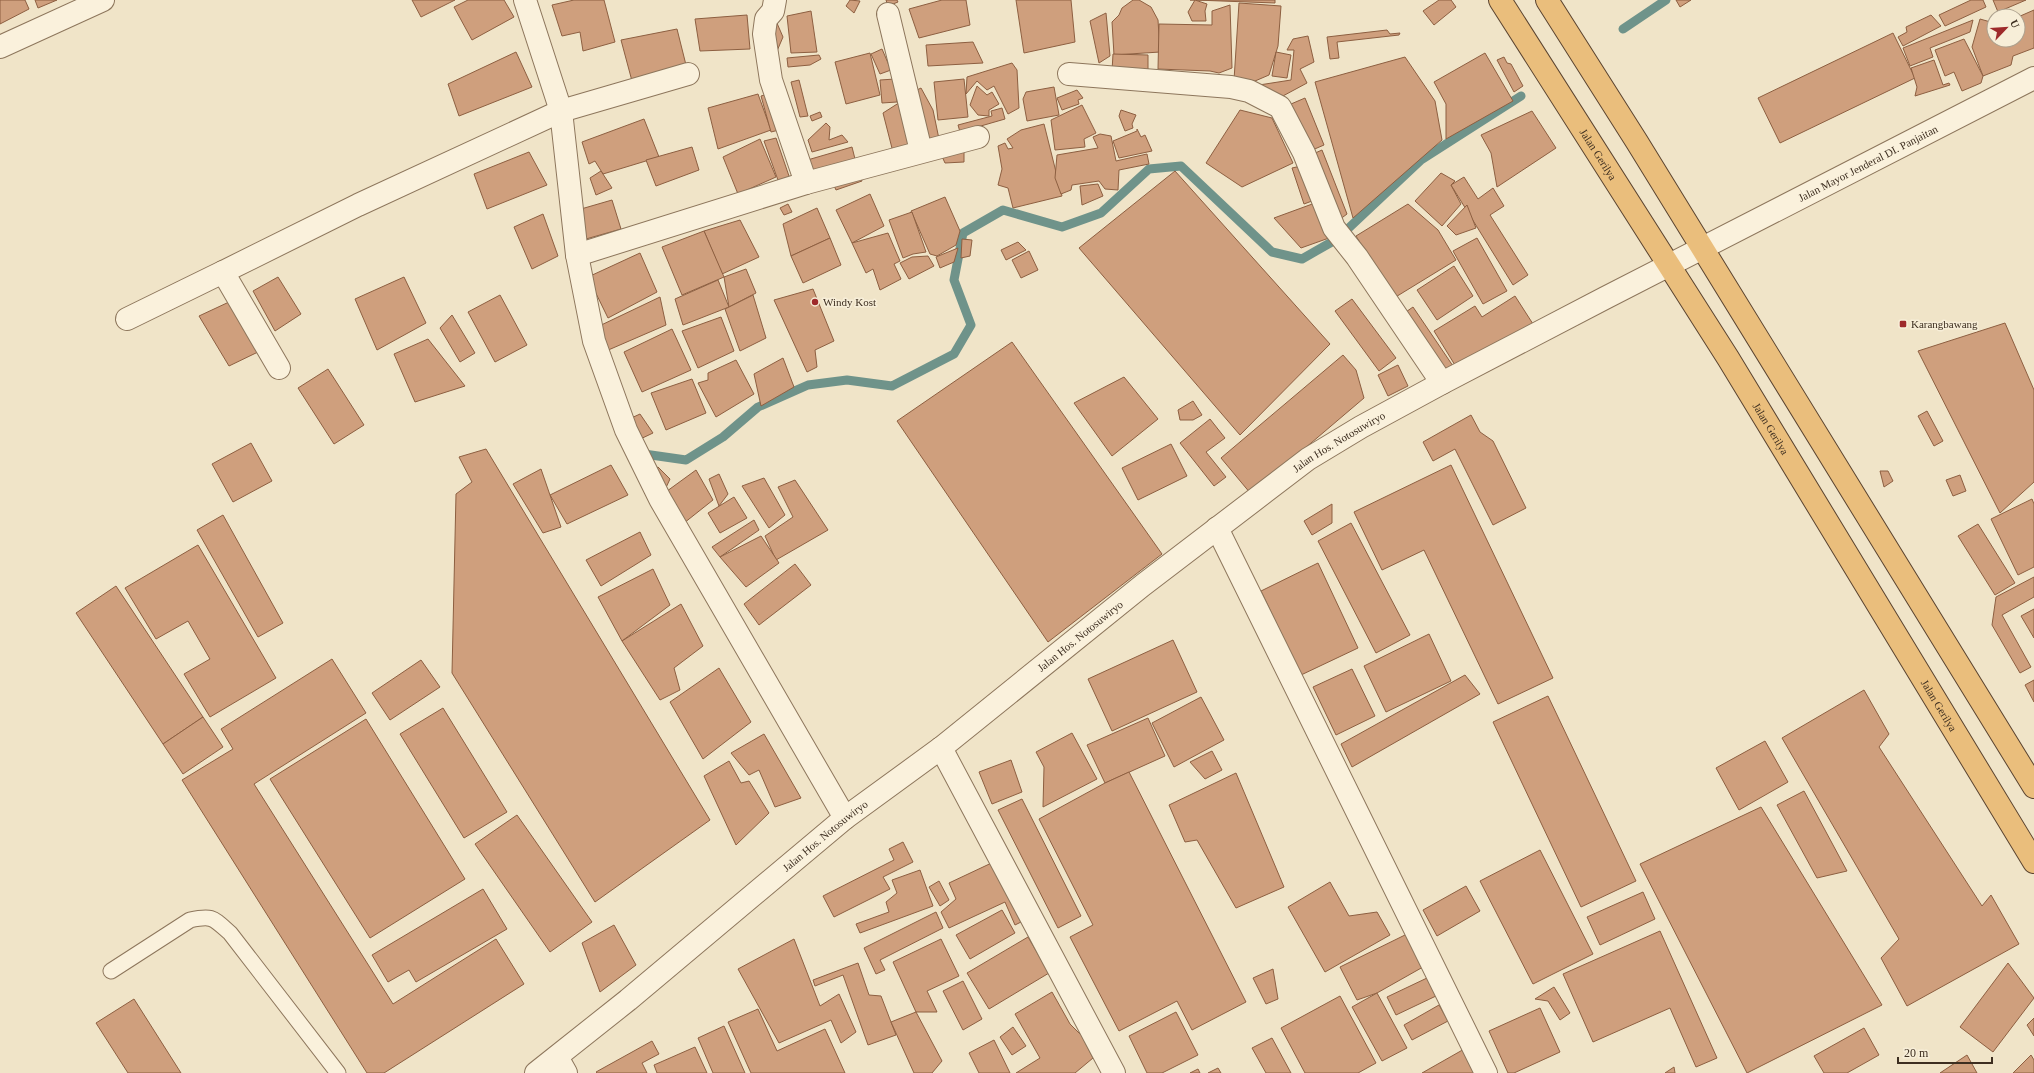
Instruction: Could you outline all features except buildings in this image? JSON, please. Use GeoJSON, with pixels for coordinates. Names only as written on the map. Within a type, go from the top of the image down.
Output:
{"type":"FeatureCollection","features":[{"type":"Feature","properties":{"kind":"highway","name":"Jalan Gerilya"},"geometry":{"type":"LineString","coordinates":[[1500,0],[1728,358],[2034,862]]}},
{"type":"Feature","properties":{"kind":"highway"},"geometry":{"type":"LineString","coordinates":[[1547,0],[1637,142],[2034,787]]}},
{"type":"Feature","properties":{"kind":"street"},"geometry":{"type":"LineString","coordinates":[[0,47],[102,0]]}},
{"type":"Feature","properties":{"kind":"street"},"geometry":{"type":"LineString","coordinates":[[525,0],[561,111],[577,255],[594,341],[626,430],[660,499],[845,818]]}},
{"type":"Feature","properties":{"kind":"street"},"geometry":{"type":"LineString","coordinates":[[775,0],[773,11],[766,19],[764,34],[771,80],[806,183]]}},
{"type":"Feature","properties":{"kind":"street"},"geometry":{"type":"LineString","coordinates":[[888,14],[921,151]]}},
{"type":"Feature","properties":{"kind":"street"},"geometry":{"type":"LineString","coordinates":[[127,319],[358,204],[561,111],[688,74]]}},
{"type":"Feature","properties":{"kind":"street"},"geometry":{"type":"LineString","coordinates":[[1070,74],[1231,87],[1249,91],[1280,107],[1304,153],[1334,228],[1357,257],[1442,383]]}},
{"type":"Feature","properties":{"kind":"street","name":"Jalan Mayor Jenderal DI. Panjaitan"},"geometry":{"type":"LineString","coordinates":[[1668,265],[2034,78]]}},
{"type":"Feature","properties":{"kind":"street"},"geometry":{"type":"LineString","coordinates":[[577,255],[806,183],[921,151],[978,137]]}},
{"type":"Feature","properties":{"kind":"street","name":"Jalan Hos. Notosuwiryo"},"geometry":{"type":"LineString","coordinates":[[536,1073],[561,1065],[845,818],[941,748],[1143,584],[1308,459],[1361,427],[1442,383],[1668,265]]}},
{"type":"Feature","properties":{"kind":"street"},"geometry":{"type":"LineString","coordinates":[[223,272],[279,368]]}},
{"type":"Feature","properties":{"kind":"street"},"geometry":{"type":"LineString","coordinates":[[1217,528],[1486,1073]]}},
{"type":"Feature","properties":{"kind":"street"},"geometry":{"type":"LineString","coordinates":[[941,748],[1109,1071]]}},
{"type":"Feature","properties":{"kind":"lane"},"geometry":{"type":"LineString","coordinates":[[111,971],[190,920],[203,917],[212,918],[230,933],[338,1073]]}},
{"type":"Feature","properties":{"kind":"waterway"},"geometry":{"type":"LineString","coordinates":[[1623,29],[1666,0]]}},
{"type":"Feature","properties":{"kind":"waterway"},"geometry":{"type":"LineString","coordinates":[[644,454],[686,460],[723,437],[758,407],[808,385],[847,380],[892,386],[954,354],[971,325],[954,280],[963,233],[1003,210],[1062,227],[1101,213],[1149,169],[1181,166],[1272,252],[1302,259],[1337,239],[1421,160],[1521,96]]}},
{"type":"Feature","properties":{"kind":"place","name":"Windy Kost"},"geometry":{"type":"Point","coordinates":[815,302]}},
{"type":"Feature","properties":{"kind":"place","name":"Karangbawang"},"geometry":{"type":"Point","coordinates":[1903,324]}}]}
